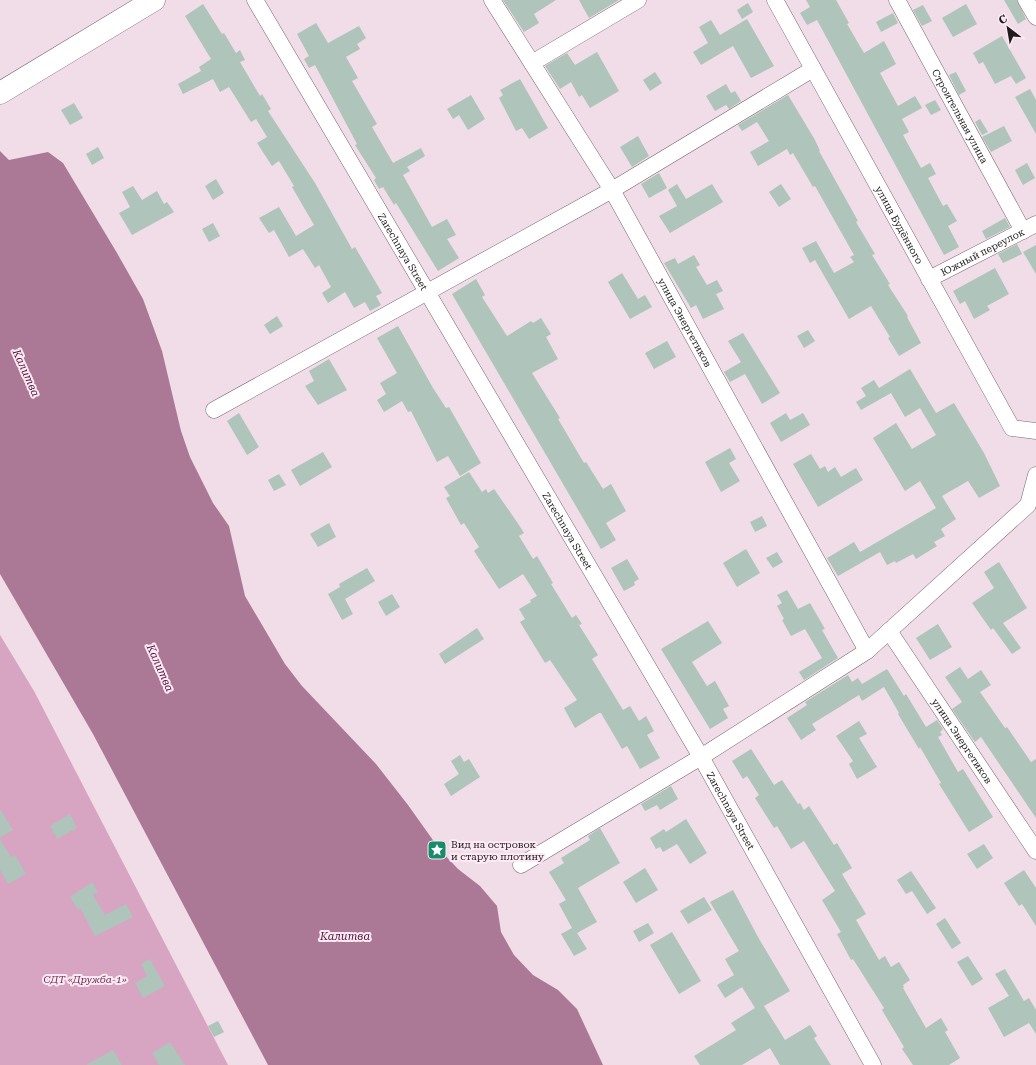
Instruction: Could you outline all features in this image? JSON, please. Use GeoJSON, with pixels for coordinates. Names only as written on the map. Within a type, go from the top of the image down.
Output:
{"type":"FeatureCollection","features":[{"type":"Feature","properties":{"kind":"main road"},"geometry":{"type":"LineString","coordinates":[[0,93],[154,0]]}},
{"type":"Feature","properties":{"kind":"street","name":"Zarechnaya Street"},"geometry":{"type":"LineString","coordinates":[[255,0],[701,757],[873,1065]]}},
{"type":"Feature","properties":{"kind":"street","name":"улица Энергетиков"},"geometry":{"type":"LineString","coordinates":[[492,0],[612,190],[867,651]]}},
{"type":"Feature","properties":{"kind":"street"},"geometry":{"type":"LineString","coordinates":[[532,63],[638,0]]}},
{"type":"Feature","properties":{"kind":"street","name":"улица Будённого"},"geometry":{"type":"LineString","coordinates":[[775,0],[1012,428],[1036,431]]}},
{"type":"Feature","properties":{"kind":"street","name":"Строительная улица"},"geometry":{"type":"LineString","coordinates":[[897,0],[1030,228]]}},
{"type":"Feature","properties":{"kind":"street"},"geometry":{"type":"LineString","coordinates":[[1026,0],[1036,17]]}},
{"type":"Feature","properties":{"kind":"street"},"geometry":{"type":"LineString","coordinates":[[214,410],[612,190],[813,69]]}},
{"type":"Feature","properties":{"kind":"street","name":"Южный переулок"},"geometry":{"type":"LineString","coordinates":[[929,279],[1030,228]]}},
{"type":"Feature","properties":{"kind":"street"},"geometry":{"type":"LineString","coordinates":[[521,865],[701,757],[867,651],[1028,505],[1036,475]]}},
{"type":"Feature","properties":{"kind":"street","name":"улица Энергетиков"},"geometry":{"type":"LineString","coordinates":[[889,631],[1036,851]]}},
{"type":"Feature","properties":{"kind":"green space","name":"СДТ «Дружба-1»"},"geometry":{"type":"Polygon","coordinates":[[[0,635],[34,691],[228,1065],[0,1065],[0,635]]]}},
{"type":"Feature","properties":{"kind":"water","name":"Калитва"},"geometry":{"type":"Polygon","coordinates":[[[0,151],[9,160],[48,152],[63,163],[143,299],[162,351],[181,431],[190,457],[213,503],[229,526],[245,596],[285,664],[302,686],[376,764],[440,850],[458,869],[480,886],[497,906],[501,932],[514,955],[533,975],[558,990],[577,1009],[603,1065],[268,1065],[93,734],[0,574],[0,151]]]}},
{"type":"Feature","properties":{"kind":"building"},"geometry":{"type":"Polygon","coordinates":[[[503,0],[556,0],[534,14],[539,23],[524,32],[503,0]]]}},
{"type":"Feature","properties":{"kind":"building"},"geometry":{"type":"Polygon","coordinates":[[[579,0],[619,0],[589,18],[579,0]]]}},
{"type":"Feature","properties":{"kind":"building"},"geometry":{"type":"Polygon","coordinates":[[[806,0],[836,0],[849,23],[847,24],[864,53],[884,41],[896,64],[880,73],[898,106],[915,96],[922,108],[902,119],[909,132],[903,135],[921,168],[930,163],[936,174],[928,178],[943,206],[947,204],[957,221],[948,226],[959,247],[944,255],[817,20],[807,25],[800,13],[810,7],[806,0]]]}},
{"type":"Feature","properties":{"kind":"building"},"geometry":{"type":"Polygon","coordinates":[[[1004,0],[1017,0],[1026,19],[1018,24],[1004,0]]]}},
{"type":"Feature","properties":{"kind":"building"},"geometry":{"type":"Polygon","coordinates":[[[748,3],[753,12],[742,19],[737,10],[748,3]]]}},
{"type":"Feature","properties":{"kind":"building"},"geometry":{"type":"Polygon","coordinates":[[[203,4],[222,34],[224,33],[236,53],[240,50],[245,60],[240,62],[260,96],[262,94],[271,109],[268,111],[315,183],[352,249],[355,247],[382,293],[376,296],[381,305],[370,311],[365,302],[354,308],[345,292],[328,303],[322,293],[331,287],[319,265],[315,268],[303,249],[289,257],[274,230],[269,233],[259,218],[279,207],[296,236],[314,225],[279,161],[272,166],[257,143],[267,137],[256,119],[251,122],[229,87],[220,92],[213,79],[183,94],[178,84],[201,71],[199,67],[211,59],[185,16],[203,4]]]}},
{"type":"Feature","properties":{"kind":"building"},"geometry":{"type":"Polygon","coordinates":[[[966,4],[977,24],[953,37],[942,18],[966,4]]]}},
{"type":"Feature","properties":{"kind":"building"},"geometry":{"type":"Polygon","coordinates":[[[923,5],[932,21],[922,26],[913,10],[923,5]]]}},
{"type":"Feature","properties":{"kind":"building"},"geometry":{"type":"Polygon","coordinates":[[[893,13],[898,23],[881,32],[876,22],[893,13]]]}},
{"type":"Feature","properties":{"kind":"building"},"geometry":{"type":"Polygon","coordinates":[[[747,19],[774,66],[751,78],[733,46],[701,65],[693,52],[708,43],[699,27],[711,20],[720,35],[747,19]]]}},
{"type":"Feature","properties":{"kind":"building"},"geometry":{"type":"Polygon","coordinates":[[[316,23],[328,43],[359,26],[366,38],[357,44],[360,49],[346,57],[358,78],[352,81],[377,124],[372,127],[393,163],[421,148],[425,156],[407,167],[410,171],[403,175],[432,227],[447,219],[456,235],[447,239],[459,258],[438,271],[396,203],[394,205],[383,187],[379,189],[374,180],[376,178],[355,145],[357,144],[315,65],[309,68],[304,59],[309,56],[297,34],[316,23]]]}},
{"type":"Feature","properties":{"kind":"building"},"geometry":{"type":"Polygon","coordinates":[[[1002,36],[1026,78],[1016,84],[1011,76],[995,84],[983,62],[979,64],[973,53],[1002,36]]]}},
{"type":"Feature","properties":{"kind":"building"},"geometry":{"type":"Polygon","coordinates":[[[597,52],[619,91],[590,108],[582,95],[579,97],[571,82],[560,89],[545,66],[567,53],[575,65],[597,52]]]}},
{"type":"Feature","properties":{"kind":"building"},"geometry":{"type":"Polygon","coordinates":[[[655,72],[662,83],[650,91],[643,80],[655,72]]]}},
{"type":"Feature","properties":{"kind":"building"},"geometry":{"type":"Polygon","coordinates":[[[956,72],[966,91],[959,95],[949,75],[956,72]]]}},
{"type":"Feature","properties":{"kind":"building"},"geometry":{"type":"Polygon","coordinates":[[[520,79],[548,128],[529,139],[522,128],[516,131],[499,98],[503,95],[500,90],[520,79]]]}},
{"type":"Feature","properties":{"kind":"building"},"geometry":{"type":"Polygon","coordinates":[[[726,84],[731,93],[735,91],[741,101],[729,109],[726,105],[715,111],[706,96],[726,84]]]}},
{"type":"Feature","properties":{"kind":"building"},"geometry":{"type":"Polygon","coordinates":[[[1030,89],[1036,100],[1036,134],[1015,97],[1030,89]]]}},
{"type":"Feature","properties":{"kind":"building"},"geometry":{"type":"Polygon","coordinates":[[[471,95],[485,119],[468,130],[459,115],[453,119],[447,109],[471,95]]]}},
{"type":"Feature","properties":{"kind":"building"},"geometry":{"type":"Polygon","coordinates":[[[788,95],[815,140],[819,151],[858,221],[856,222],[875,254],[872,255],[890,284],[888,285],[908,316],[907,317],[921,343],[899,356],[888,338],[890,337],[871,306],[849,319],[815,260],[810,263],[802,248],[816,241],[834,273],[854,262],[850,257],[854,255],[815,186],[813,187],[793,153],[790,155],[787,149],[758,166],[750,152],[769,141],[757,122],[742,131],[738,125],[788,95]]]}},
{"type":"Feature","properties":{"kind":"building"},"geometry":{"type":"Polygon","coordinates":[[[935,100],[941,110],[931,115],[925,105],[935,100]]]}},
{"type":"Feature","properties":{"kind":"building"},"geometry":{"type":"Polygon","coordinates":[[[74,103],[83,118],[70,125],[61,110],[74,103]]]}},
{"type":"Feature","properties":{"kind":"building"},"geometry":{"type":"Polygon","coordinates":[[[980,119],[988,132],[982,135],[975,122],[980,119]]]}},
{"type":"Feature","properties":{"kind":"building"},"geometry":{"type":"Polygon","coordinates":[[[1004,126],[1012,141],[991,152],[982,137],[1004,126]]]}},
{"type":"Feature","properties":{"kind":"building"},"geometry":{"type":"Polygon","coordinates":[[[638,136],[649,156],[632,167],[620,147],[638,136]]]}},
{"type":"Feature","properties":{"kind":"building"},"geometry":{"type":"Polygon","coordinates":[[[98,147],[104,158],[92,165],[86,154],[98,147]]]}},
{"type":"Feature","properties":{"kind":"building"},"geometry":{"type":"Polygon","coordinates":[[[1027,163],[1035,178],[1023,185],[1015,170],[1027,163]]]}},
{"type":"Feature","properties":{"kind":"building"},"geometry":{"type":"Polygon","coordinates":[[[659,173],[667,188],[649,198],[641,184],[659,173]]]}},
{"type":"Feature","properties":{"kind":"building"},"geometry":{"type":"Polygon","coordinates":[[[216,179],[224,193],[213,200],[205,186],[216,179]]]}},
{"type":"Feature","properties":{"kind":"building"},"geometry":{"type":"Polygon","coordinates":[[[677,184],[686,199],[712,184],[723,202],[670,233],[659,216],[677,206],[668,190],[677,184]]]}},
{"type":"Feature","properties":{"kind":"building"},"geometry":{"type":"Polygon","coordinates":[[[781,184],[791,199],[779,207],[769,192],[781,184]]]}},
{"type":"Feature","properties":{"kind":"building"},"geometry":{"type":"Polygon","coordinates":[[[133,186],[142,200],[157,191],[164,204],[167,202],[174,212],[132,235],[119,213],[130,207],[122,192],[133,186]]]}},
{"type":"Feature","properties":{"kind":"building"},"geometry":{"type":"Polygon","coordinates":[[[1005,218],[1010,227],[986,239],[982,231],[1005,218]]]}},
{"type":"Feature","properties":{"kind":"building"},"geometry":{"type":"Polygon","coordinates":[[[213,223],[220,236],[209,242],[202,229],[213,223]]]}},
{"type":"Feature","properties":{"kind":"building"},"geometry":{"type":"Polygon","coordinates":[[[1017,244],[1022,254],[1003,263],[998,254],[1017,244]]]}},
{"type":"Feature","properties":{"kind":"building"},"geometry":{"type":"Polygon","coordinates":[[[1036,245],[1036,274],[1023,252],[1036,245]]]}},
{"type":"Feature","properties":{"kind":"building"},"geometry":{"type":"Polygon","coordinates":[[[694,255],[700,265],[696,267],[707,285],[717,280],[723,291],[716,294],[724,309],[703,319],[696,305],[691,308],[664,263],[675,258],[678,264],[694,255]]]}},
{"type":"Feature","properties":{"kind":"building"},"geometry":{"type":"Polygon","coordinates":[[[995,268],[1009,294],[987,306],[990,310],[974,319],[965,301],[960,304],[953,291],[995,268]]]}},
{"type":"Feature","properties":{"kind":"building"},"geometry":{"type":"Polygon","coordinates":[[[622,273],[638,299],[645,295],[652,307],[630,319],[608,282],[622,273]]]}},
{"type":"Feature","properties":{"kind":"building"},"geometry":{"type":"Polygon","coordinates":[[[476,279],[485,295],[482,297],[507,336],[531,321],[533,323],[541,318],[551,334],[546,337],[558,359],[532,373],[560,418],[558,419],[584,463],[586,462],[603,489],[611,484],[626,511],[606,523],[616,540],[601,549],[452,294],[476,279]]]}},
{"type":"Feature","properties":{"kind":"building"},"geometry":{"type":"Polygon","coordinates":[[[277,316],[283,326],[270,334],[264,325],[277,316]]]}},
{"type":"Feature","properties":{"kind":"building"},"geometry":{"type":"Polygon","coordinates":[[[398,326],[433,388],[446,408],[449,407],[481,463],[460,476],[448,456],[437,462],[411,411],[408,412],[402,401],[384,412],[377,400],[386,394],[380,383],[397,373],[377,338],[398,326]]]}},
{"type":"Feature","properties":{"kind":"building"},"geometry":{"type":"Polygon","coordinates":[[[808,330],[815,341],[804,348],[797,336],[808,330]]]}},
{"type":"Feature","properties":{"kind":"building"},"geometry":{"type":"Polygon","coordinates":[[[743,333],[780,393],[762,404],[745,374],[730,382],[724,372],[741,362],[728,341],[743,333]]]}},
{"type":"Feature","properties":{"kind":"building"},"geometry":{"type":"Polygon","coordinates":[[[667,341],[676,357],[654,369],[645,353],[667,341]]]}},
{"type":"Feature","properties":{"kind":"building"},"geometry":{"type":"Polygon","coordinates":[[[329,359],[347,390],[318,405],[305,386],[314,381],[309,371],[329,359]]]}},
{"type":"Feature","properties":{"kind":"building"},"geometry":{"type":"Polygon","coordinates":[[[910,369],[936,413],[954,403],[984,453],[1000,486],[979,498],[968,481],[942,496],[956,519],[941,529],[945,536],[934,542],[937,546],[916,559],[913,554],[896,563],[895,561],[887,565],[880,552],[838,576],[827,558],[854,542],[860,552],[936,508],[920,481],[905,491],[873,438],[896,423],[912,449],[936,435],[920,408],[905,417],[891,393],[861,410],[856,402],[866,396],[861,388],[874,380],[879,388],[910,369]]]}},
{"type":"Feature","properties":{"kind":"building"},"geometry":{"type":"Polygon","coordinates":[[[239,413],[259,447],[247,455],[227,421],[239,413]]]}},
{"type":"Feature","properties":{"kind":"building"},"geometry":{"type":"Polygon","coordinates":[[[786,413],[790,420],[803,413],[810,425],[781,442],[770,423],[786,413]]]}},
{"type":"Feature","properties":{"kind":"building"},"geometry":{"type":"Polygon","coordinates":[[[730,448],[736,459],[729,463],[740,481],[721,492],[705,462],[730,448]]]}},
{"type":"Feature","properties":{"kind":"building"},"geometry":{"type":"Polygon","coordinates":[[[323,452],[332,467],[300,486],[291,470],[323,452]]]}},
{"type":"Feature","properties":{"kind":"building"},"geometry":{"type":"Polygon","coordinates":[[[811,454],[820,469],[825,466],[828,472],[835,467],[841,477],[856,468],[863,480],[818,507],[793,464],[811,454]]]}},
{"type":"Feature","properties":{"kind":"building"},"geometry":{"type":"Polygon","coordinates":[[[469,472],[482,492],[486,489],[488,493],[494,489],[517,522],[524,533],[519,536],[533,559],[537,556],[553,583],[551,584],[572,618],[576,615],[582,624],[579,625],[598,655],[592,659],[623,710],[630,706],[639,721],[646,716],[654,731],[647,735],[660,758],[640,769],[627,746],[622,749],[601,713],[575,728],[564,708],[577,700],[550,660],[545,663],[520,622],[525,619],[519,609],[531,602],[530,600],[537,596],[523,574],[499,589],[474,551],[479,547],[464,523],[461,525],[446,498],[450,496],[444,487],[469,472]]]}},
{"type":"Feature","properties":{"kind":"building"},"geometry":{"type":"Polygon","coordinates":[[[279,474],[286,485],[274,491],[268,480],[279,474]]]}},
{"type":"Feature","properties":{"kind":"building"},"geometry":{"type":"Polygon","coordinates":[[[762,516],[767,526],[755,532],[750,522],[762,516]]]}},
{"type":"Feature","properties":{"kind":"building"},"geometry":{"type":"Polygon","coordinates":[[[329,523],[336,537],[318,547],[310,534],[329,523]]]}},
{"type":"Feature","properties":{"kind":"building"},"geometry":{"type":"Polygon","coordinates":[[[746,549],[760,573],[737,587],[723,563],[746,549]]]}},
{"type":"Feature","properties":{"kind":"building"},"geometry":{"type":"Polygon","coordinates":[[[777,552],[783,562],[773,568],[766,558],[777,552]]]}},
{"type":"Feature","properties":{"kind":"building"},"geometry":{"type":"Polygon","coordinates":[[[627,559],[639,579],[634,582],[635,585],[624,591],[611,568],[627,559]]]}},
{"type":"Feature","properties":{"kind":"building"},"geometry":{"type":"Polygon","coordinates":[[[999,562],[1027,608],[1003,623],[1021,648],[1012,654],[993,628],[991,630],[972,603],[994,588],[984,572],[999,562]]]}},
{"type":"Feature","properties":{"kind":"building"},"geometry":{"type":"Polygon","coordinates":[[[367,568],[375,581],[345,599],[353,614],[342,620],[328,594],[340,587],[339,584],[367,568]]]}},
{"type":"Feature","properties":{"kind":"building"},"geometry":{"type":"Polygon","coordinates":[[[787,590],[798,609],[810,603],[825,629],[822,630],[838,658],[804,680],[799,672],[822,658],[805,629],[791,636],[782,620],[784,619],[777,606],[782,603],[777,595],[787,590]]]}},
{"type":"Feature","properties":{"kind":"building"},"geometry":{"type":"Polygon","coordinates":[[[392,594],[400,607],[386,616],[378,602],[392,594]]]}},
{"type":"Feature","properties":{"kind":"building"},"geometry":{"type":"Polygon","coordinates":[[[708,621],[722,643],[692,662],[707,686],[715,681],[729,706],[723,709],[728,718],[710,729],[661,649],[708,621]]]}},
{"type":"Feature","properties":{"kind":"building"},"geometry":{"type":"Polygon","coordinates":[[[938,624],[952,647],[930,660],[916,638],[938,624]]]}},
{"type":"Feature","properties":{"kind":"building"},"geometry":{"type":"Polygon","coordinates":[[[477,628],[484,639],[445,664],[439,654],[477,628]]]}},
{"type":"Feature","properties":{"kind":"building"},"geometry":{"type":"Polygon","coordinates":[[[960,667],[968,679],[981,670],[991,685],[980,692],[1005,728],[1007,727],[1031,762],[1036,759],[1036,818],[981,737],[975,742],[952,709],[962,702],[945,677],[960,667]]]}},
{"type":"Feature","properties":{"kind":"building"},"geometry":{"type":"Polygon","coordinates":[[[887,669],[904,696],[906,694],[926,727],[937,720],[943,729],[940,732],[942,735],[938,737],[958,772],[963,769],[993,817],[969,832],[939,784],[941,783],[920,747],[919,749],[898,714],[899,713],[884,687],[862,701],[859,695],[812,724],[816,730],[801,740],[787,718],[807,705],[805,702],[848,675],[852,682],[858,678],[862,684],[887,669]]]}},
{"type":"Feature","properties":{"kind":"building"},"geometry":{"type":"Polygon","coordinates":[[[859,721],[867,734],[859,738],[877,767],[857,779],[849,764],[853,761],[836,736],[859,721]]]}},
{"type":"Feature","properties":{"kind":"building"},"geometry":{"type":"Polygon","coordinates":[[[751,749],[774,785],[782,780],[798,804],[800,803],[804,810],[809,806],[834,845],[837,843],[852,868],[842,874],[866,914],[856,920],[879,960],[885,956],[891,967],[899,962],[910,980],[903,985],[903,988],[926,1028],[941,1018],[948,1030],[945,1032],[960,1058],[949,1065],[913,1065],[902,1049],[904,1047],[882,1010],[884,1008],[853,959],[851,960],[837,934],[841,932],[822,900],[835,891],[804,841],[791,849],[777,826],[774,828],[755,798],[759,795],[747,776],[743,779],[732,761],[751,749]]]}},
{"type":"Feature","properties":{"kind":"building"},"geometry":{"type":"Polygon","coordinates":[[[460,755],[464,762],[469,759],[480,777],[451,796],[444,784],[459,774],[451,761],[460,755]]]}},
{"type":"Feature","properties":{"kind":"building"},"geometry":{"type":"Polygon","coordinates":[[[671,786],[678,799],[660,810],[657,805],[645,811],[641,804],[671,786]]]}},
{"type":"Feature","properties":{"kind":"building"},"geometry":{"type":"Polygon","coordinates":[[[0,809],[13,830],[0,838],[0,809]]]}},
{"type":"Feature","properties":{"kind":"building"},"geometry":{"type":"Polygon","coordinates":[[[70,814],[77,828],[57,839],[50,826],[70,814]]]}},
{"type":"Feature","properties":{"kind":"building"},"geometry":{"type":"Polygon","coordinates":[[[686,819],[707,853],[690,864],[677,844],[663,852],[660,847],[656,849],[650,838],[664,829],[666,832],[686,819]]]}},
{"type":"Feature","properties":{"kind":"building"},"geometry":{"type":"Polygon","coordinates":[[[600,828],[620,863],[578,888],[597,922],[577,933],[587,949],[574,956],[561,934],[572,928],[559,904],[566,900],[549,872],[564,863],[561,858],[590,840],[588,836],[600,828]]]}},
{"type":"Feature","properties":{"kind":"building"},"geometry":{"type":"Polygon","coordinates":[[[0,839],[11,857],[15,855],[26,874],[8,884],[0,870],[0,839]]]}},
{"type":"Feature","properties":{"kind":"building"},"geometry":{"type":"Polygon","coordinates":[[[984,844],[993,858],[977,869],[967,854],[984,844]]]}},
{"type":"Feature","properties":{"kind":"building"},"geometry":{"type":"Polygon","coordinates":[[[645,868],[658,890],[636,903],[623,882],[645,868]]]}},
{"type":"Feature","properties":{"kind":"building"},"geometry":{"type":"Polygon","coordinates":[[[1024,870],[1036,888],[1036,926],[1022,904],[1019,906],[1004,883],[1024,870]]]}},
{"type":"Feature","properties":{"kind":"building"},"geometry":{"type":"Polygon","coordinates":[[[911,871],[936,908],[927,914],[912,891],[906,894],[897,880],[911,871]]]}},
{"type":"Feature","properties":{"kind":"building"},"geometry":{"type":"Polygon","coordinates":[[[92,882],[98,892],[93,895],[105,915],[126,904],[133,917],[95,936],[80,908],[78,910],[70,897],[92,882]]]}},
{"type":"Feature","properties":{"kind":"building"},"geometry":{"type":"Polygon","coordinates":[[[733,890],[758,937],[790,991],[764,1006],[785,1040],[810,1025],[817,1036],[814,1038],[831,1065],[780,1065],[770,1048],[742,1065],[700,1065],[694,1056],[736,1030],[731,1023],[755,1008],[742,987],[725,998],[717,985],[734,975],[725,959],[739,951],[710,902],[733,890]]]}},
{"type":"Feature","properties":{"kind":"building"},"geometry":{"type":"Polygon","coordinates":[[[704,897],[712,910],[688,924],[680,911],[704,897]]]}},
{"type":"Feature","properties":{"kind":"building"},"geometry":{"type":"Polygon","coordinates":[[[945,918],[961,943],[952,949],[936,924],[945,918]]]}},
{"type":"Feature","properties":{"kind":"building"},"geometry":{"type":"Polygon","coordinates":[[[648,923],[654,933],[639,942],[633,931],[648,923]]]}},
{"type":"Feature","properties":{"kind":"building"},"geometry":{"type":"Polygon","coordinates":[[[672,932],[701,981],[679,994],[650,945],[672,932]]]}},
{"type":"Feature","properties":{"kind":"building"},"geometry":{"type":"Polygon","coordinates":[[[968,956],[983,979],[972,986],[957,962],[968,956]]]}},
{"type":"Feature","properties":{"kind":"building"},"geometry":{"type":"Polygon","coordinates":[[[150,959],[165,986],[143,998],[135,983],[147,976],[141,964],[150,959]]]}},
{"type":"Feature","properties":{"kind":"building"},"geometry":{"type":"Polygon","coordinates":[[[1005,969],[1024,1001],[1029,998],[1036,1010],[1036,1034],[1029,1023],[1004,1037],[988,1008],[1009,996],[995,974],[1005,969]]]}},
{"type":"Feature","properties":{"kind":"building"},"geometry":{"type":"Polygon","coordinates":[[[218,1021],[224,1032],[214,1037],[208,1026],[218,1021]]]}},
{"type":"Feature","properties":{"kind":"building"},"geometry":{"type":"Polygon","coordinates":[[[170,1042],[185,1065],[159,1065],[152,1053],[170,1042]]]}},
{"type":"Feature","properties":{"kind":"building"},"geometry":{"type":"Polygon","coordinates":[[[113,1050],[122,1065],[86,1065],[113,1050]]]}},
{"type":"Feature","properties":{"kind":"place","name":"Вид на островок и старую плотину"},"geometry":{"type":"Point","coordinates":[437,850]}}]}
